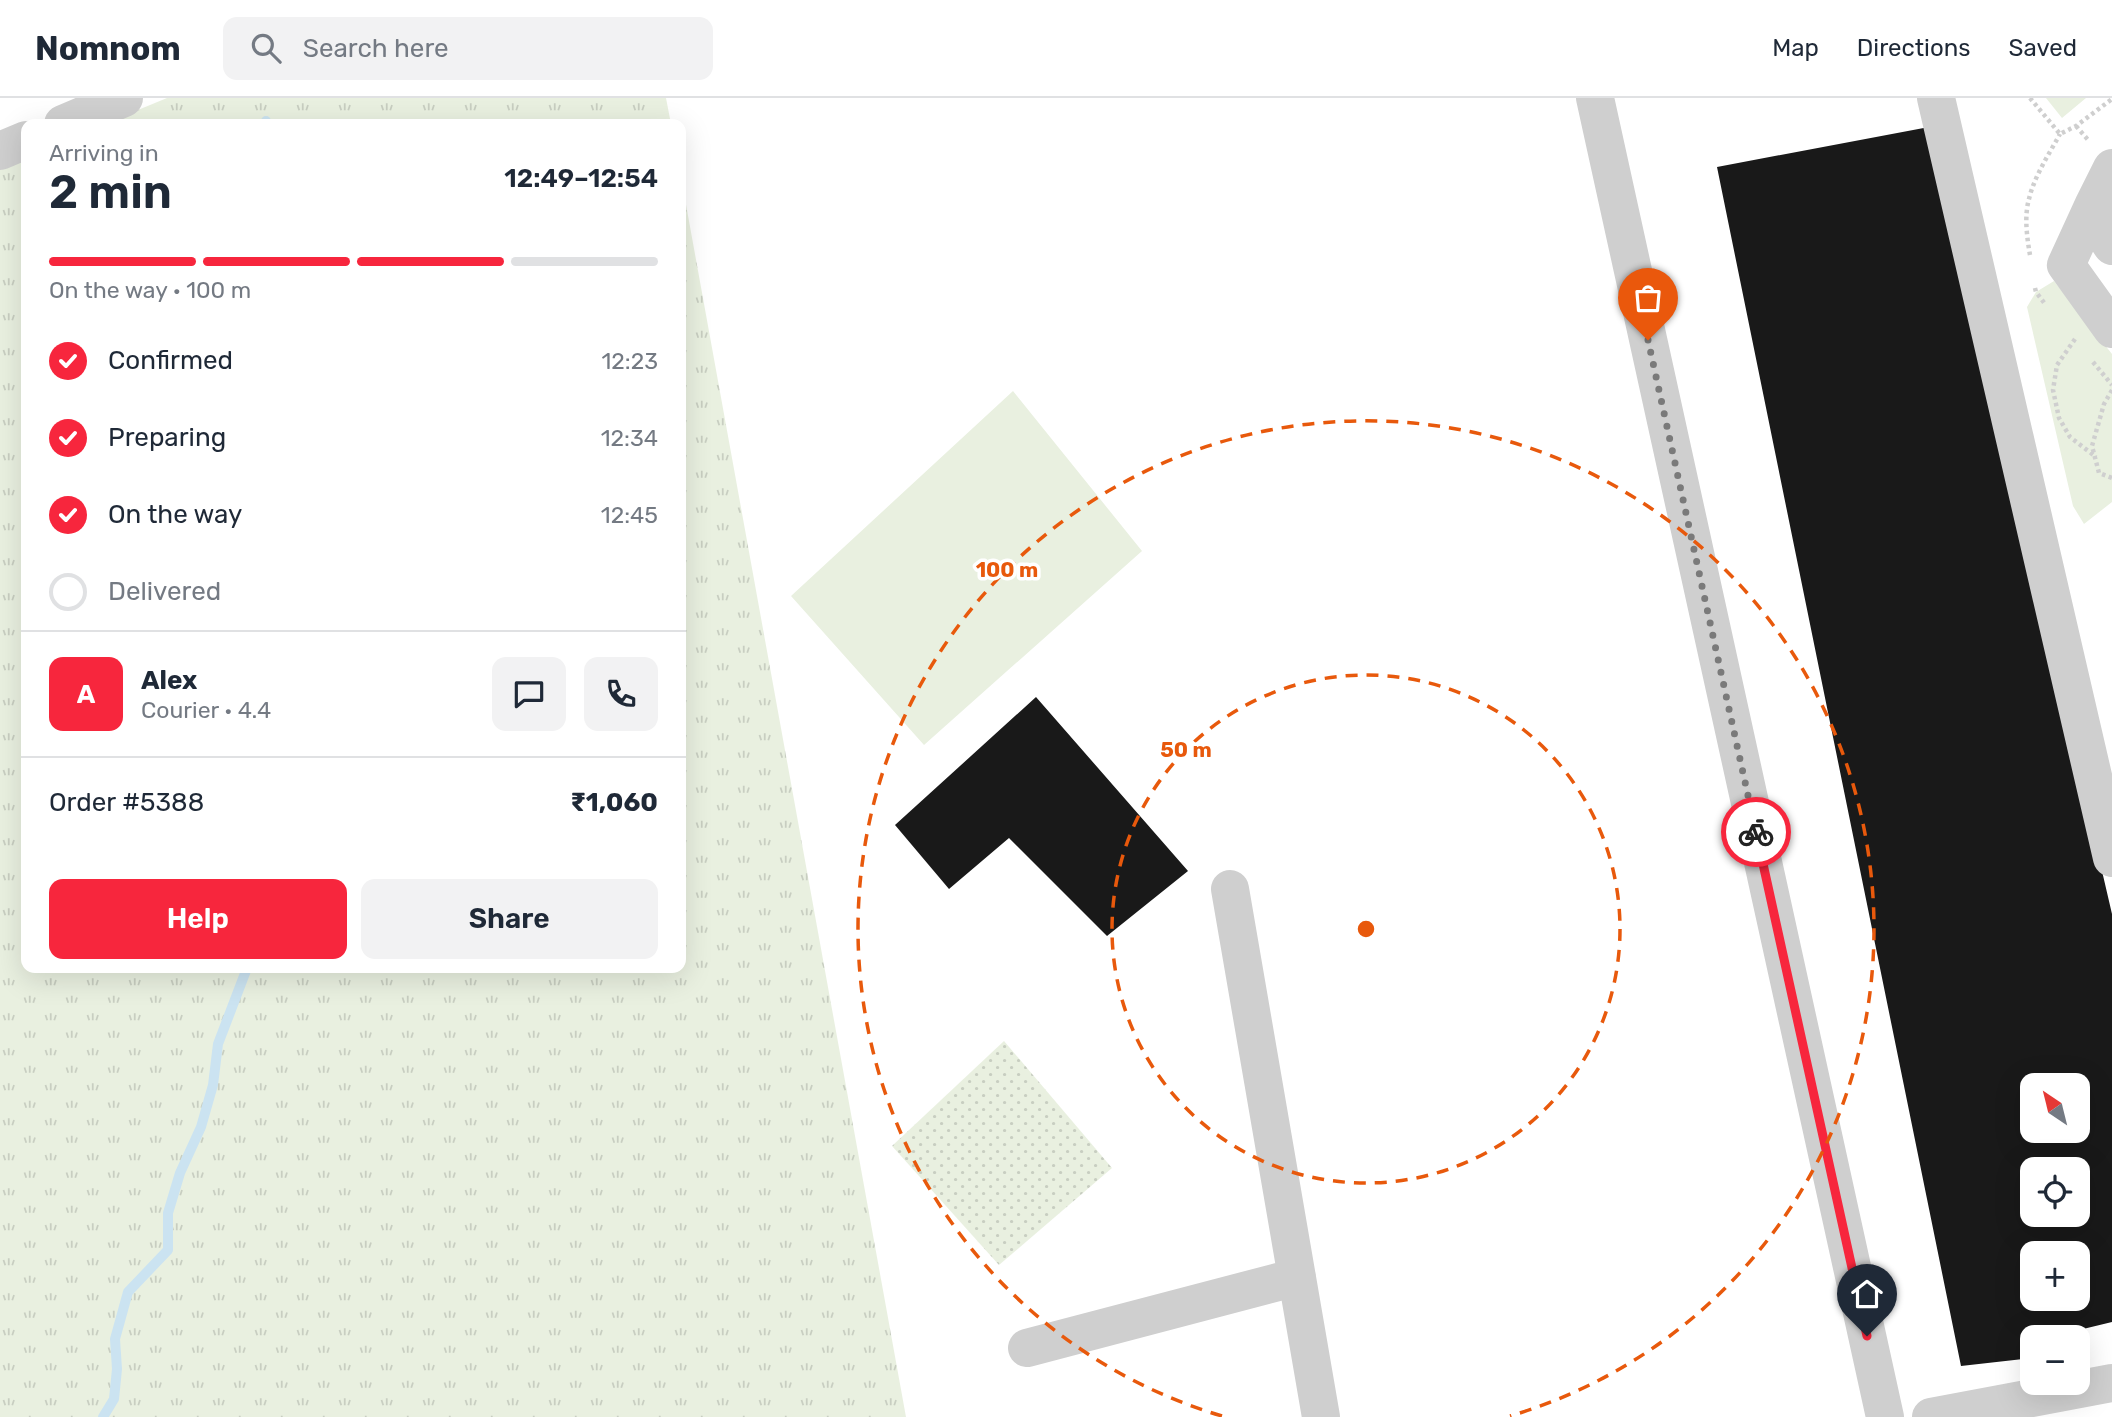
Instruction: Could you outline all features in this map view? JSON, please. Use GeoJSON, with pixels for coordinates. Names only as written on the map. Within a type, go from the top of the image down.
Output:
{"type":"FeatureCollection","features":[{"type":"Feature","properties":{"kind":"street"},"geometry":{"type":"LineString","coordinates":[[75,119],[124,98]]}},
{"type":"Feature","properties":{"kind":"street"},"geometry":{"type":"LineString","coordinates":[[1595,98],[1885,1417]]}},
{"type":"Feature","properties":{"kind":"street"},"geometry":{"type":"LineString","coordinates":[[1937,98],[2112,858]]}},
{"type":"Feature","properties":{"kind":"street"},"geometry":{"type":"LineString","coordinates":[[0,151],[21,142]]}},
{"type":"Feature","properties":{"kind":"street"},"geometry":{"type":"LineString","coordinates":[[2112,167],[2066,265],[2112,329]]}},
{"type":"Feature","properties":{"kind":"street"},"geometry":{"type":"LineString","coordinates":[[2094,204],[2100,228],[2112,246]]}},
{"type":"Feature","properties":{"kind":"street"},"geometry":{"type":"LineString","coordinates":[[1230,889],[1321,1417]]}},
{"type":"Feature","properties":{"kind":"street"},"geometry":{"type":"LineString","coordinates":[[1027,1348],[1297,1278]]}},
{"type":"Feature","properties":{"kind":"street"},"geometry":{"type":"LineString","coordinates":[[1931,1417],[2112,1383]]}},
{"type":"Feature","properties":{"kind":"path"},"geometry":{"type":"LineString","coordinates":[[2030,98],[2060,134]]}},
{"type":"Feature","properties":{"kind":"path"},"geometry":{"type":"LineString","coordinates":[[2030,258],[2027,235],[2028,200],[2042,168],[2060,134],[2076,126],[2112,99]]}},
{"type":"Feature","properties":{"kind":"path"},"geometry":{"type":"LineString","coordinates":[[2034,281],[2036,292]]}},
{"type":"Feature","properties":{"kind":"path"},"geometry":{"type":"LineString","coordinates":[[2075,339],[2057,365],[2053,390],[2059,418],[2070,436],[2096,457]]}},
{"type":"Feature","properties":{"kind":"path"},"geometry":{"type":"LineString","coordinates":[[2112,390],[2096,425],[2092,446],[2099,473],[2112,478]]}},
{"type":"Feature","properties":{"kind":"green space"},"geometry":{"type":"Polygon","coordinates":[[[167,98],[666,98],[670,119],[116,119],[167,98]]]}},
{"type":"Feature","properties":{"kind":"green space"},"geometry":{"type":"Polygon","coordinates":[[[2046,98],[2086,98],[2062,118],[2046,98]]]}},
{"type":"Feature","properties":{"kind":"green space"},"geometry":{"type":"Polygon","coordinates":[[[21,159],[21,973],[686,973],[686,205],[906,1417],[0,1417],[0,168],[21,159]]]}},
{"type":"Feature","properties":{"kind":"green space"},"geometry":{"type":"Polygon","coordinates":[[[2054,281],[2112,354],[2112,502],[2084,524],[2073,506],[2027,307],[2036,292],[2054,281]]]}},
{"type":"Feature","properties":{"kind":"green space"},"geometry":{"type":"Polygon","coordinates":[[[1013,391],[1142,551],[924,745],[791,596],[1013,391]]]}},
{"type":"Feature","properties":{"kind":"green space"},"geometry":{"type":"Polygon","coordinates":[[[1004,1041],[1112,1168],[999,1265],[892,1146],[1004,1041]]]}},
{"type":"Feature","properties":{"kind":"building"},"geometry":{"type":"Polygon","coordinates":[[[1929,127],[2112,914],[2112,1322],[2090,1327],[2090,1325],[2020,1325],[2020,1359],[1961,1366],[1717,167],[1929,127]]]}},
{"type":"Feature","properties":{"kind":"building"},"geometry":{"type":"Polygon","coordinates":[[[1036,697],[1188,871],[1107,936],[1009,838],[949,889],[895,825],[1036,697]]]}},
{"type":"Feature","properties":{"kind":"waterway"},"geometry":{"type":"LineString","coordinates":[[103,1417],[114,1399],[117,1369],[115,1339],[128,1292],[168,1250],[168,1213],[180,1173],[201,1127],[213,1085],[218,1044],[245,973]]}},
{"type":"Feature","properties":{"kind":"way so far"},"geometry":{"type":"LineString","coordinates":[[1648,340],[1756,832]]}},
{"type":"Feature","properties":{"kind":"route"},"geometry":{"type":"LineString","coordinates":[[1756,832],[1867,1336]]}}]}
